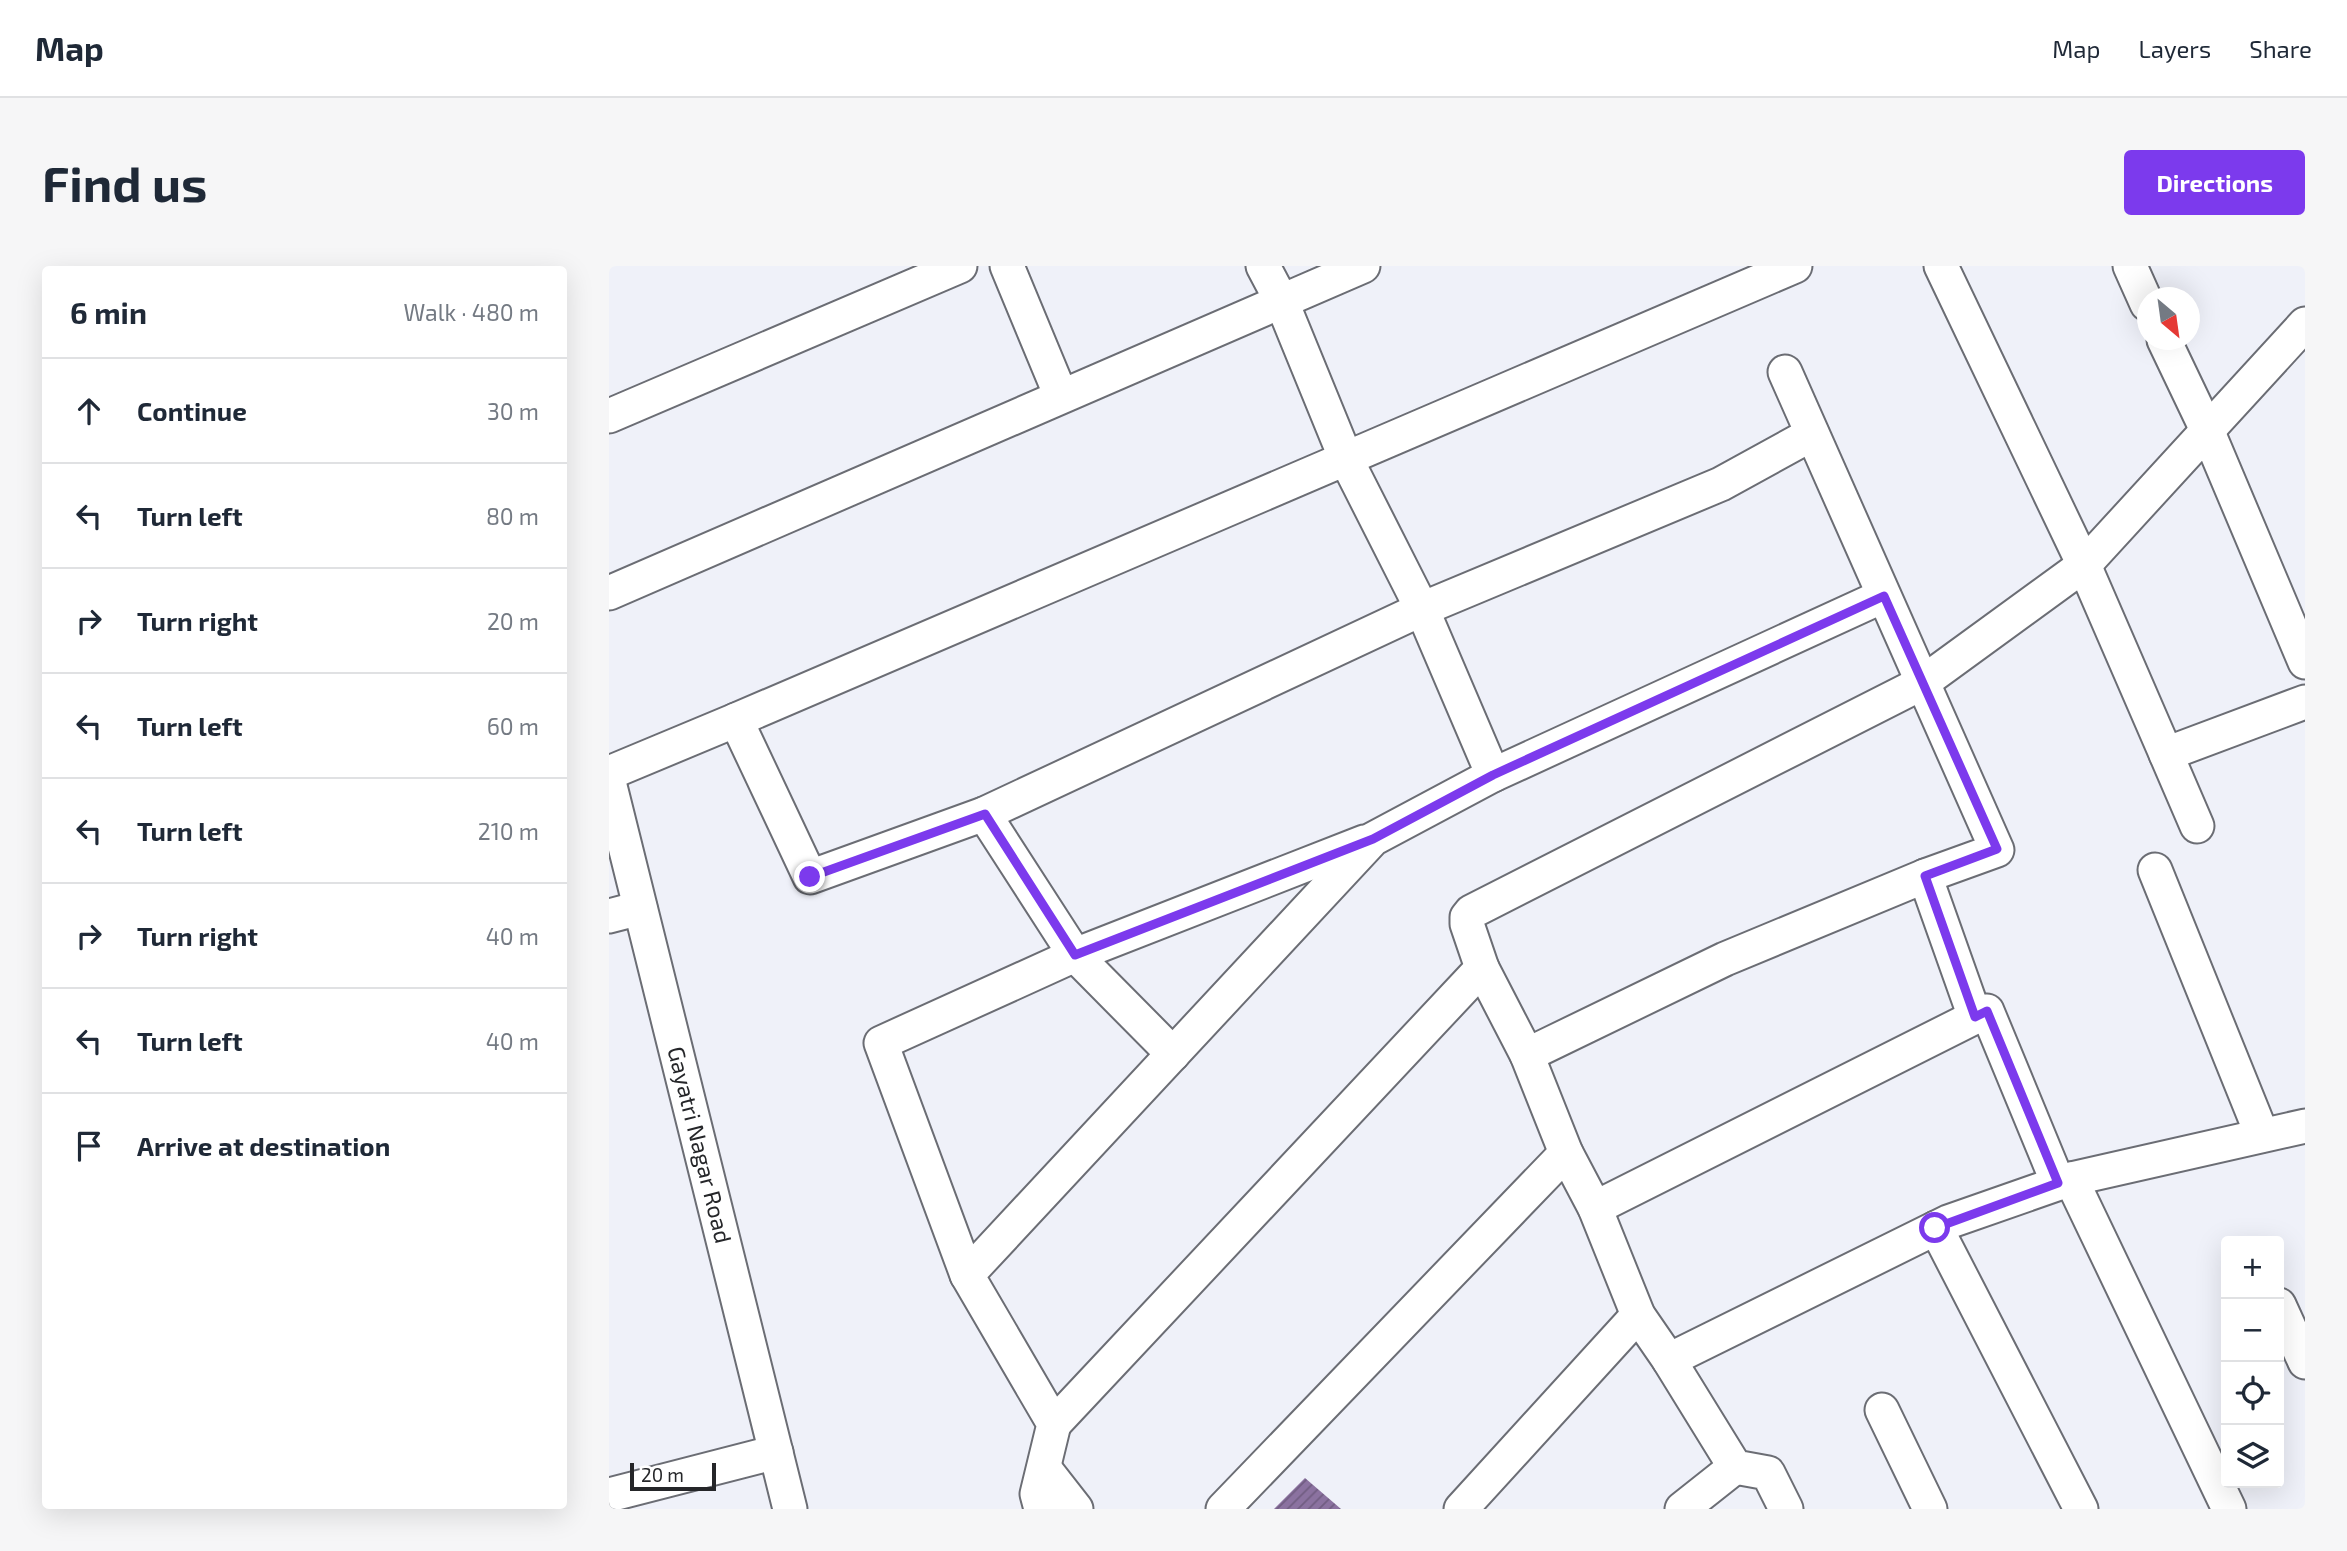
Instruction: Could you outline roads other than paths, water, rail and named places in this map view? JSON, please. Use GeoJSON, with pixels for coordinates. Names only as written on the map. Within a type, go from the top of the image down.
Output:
{"type":"FeatureCollection","features":[{"type":"Feature","properties":{"kind":"street"},"geometry":{"type":"LineString","coordinates":[[609,416],[960,266]]}},
{"type":"Feature","properties":{"kind":"street"},"geometry":{"type":"LineString","coordinates":[[1007,266],[1061,396]]}},
{"type":"Feature","properties":{"kind":"street"},"geometry":{"type":"LineString","coordinates":[[1263,266],[1281,300],[1346,459],[1422,609],[1493,775]]}},
{"type":"Feature","properties":{"kind":"street"},"geometry":{"type":"LineString","coordinates":[[609,593],[1363,266]]}},
{"type":"Feature","properties":{"kind":"street"},"geometry":{"type":"LineString","coordinates":[[1941,266],[2084,565],[2197,826]]}},
{"type":"Feature","properties":{"kind":"street"},"geometry":{"type":"LineString","coordinates":[[2130,266],[2139,287]]}},
{"type":"Feature","properties":{"kind":"street"},"geometry":{"type":"LineString","coordinates":[[609,774],[1346,459],[1781,269]]}},
{"type":"Feature","properties":{"kind":"street"},"geometry":{"type":"LineString","coordinates":[[1786,1509],[1768,1473],[1735,1466],[1669,1360],[1637,1315],[1595,1208],[1566,1153],[1527,1055],[1482,968],[1467,917],[1471,912],[1922,683],[2084,565],[2305,324]]}},
{"type":"Feature","properties":{"kind":"street"},"geometry":{"type":"LineString","coordinates":[[2169,350],[2207,430],[2305,662]]}},
{"type":"Feature","properties":{"kind":"street"},"geometry":{"type":"LineString","coordinates":[[1527,1055],[1725,959],[1997,849],[1785,372]]}},
{"type":"Feature","properties":{"kind":"street"},"geometry":{"type":"LineString","coordinates":[[736,720],[810,877],[985,814],[1422,609],[1721,484],[1812,434]]}},
{"type":"Feature","properties":{"kind":"street"},"geometry":{"type":"LineString","coordinates":[[1055,1424],[967,1275],[881,1042],[1075,955],[1373,839],[1493,775],[1884,596]]}},
{"type":"Feature","properties":{"kind":"street"},"geometry":{"type":"LineString","coordinates":[[2167,754],[2305,702]]}},
{"type":"Feature","properties":{"kind":"street","name":"Gayatri Nagar Road"},"geometry":{"type":"LineString","coordinates":[[609,782],[625,912],[790,1509]]}},
{"type":"Feature","properties":{"kind":"street"},"geometry":{"type":"LineString","coordinates":[[985,814],[1075,955],[1173,1054]]}},
{"type":"Feature","properties":{"kind":"street"},"geometry":{"type":"LineString","coordinates":[[967,1275],[1373,839]]}},
{"type":"Feature","properties":{"kind":"street"},"geometry":{"type":"LineString","coordinates":[[2155,870],[2262,1135]]}},
{"type":"Feature","properties":{"kind":"street"},"geometry":{"type":"LineString","coordinates":[[1925,876],[1975,1017]]}},
{"type":"Feature","properties":{"kind":"street"},"geometry":{"type":"LineString","coordinates":[[1041,1509],[1037,1494],[1055,1424],[1482,968]]}},
{"type":"Feature","properties":{"kind":"street"},"geometry":{"type":"LineString","coordinates":[[1595,1208],[1987,1011],[2064,1181],[2229,1509]]}},
{"type":"Feature","properties":{"kind":"street"},"geometry":{"type":"LineString","coordinates":[[1669,1360],[1935,1228],[2064,1181],[2305,1126]]}},
{"type":"Feature","properties":{"kind":"street"},"geometry":{"type":"LineString","coordinates":[[1223,1509],[1566,1153]]}},
{"type":"Feature","properties":{"kind":"street"},"geometry":{"type":"LineString","coordinates":[[1935,1228],[2081,1509]]}},
{"type":"Feature","properties":{"kind":"street"},"geometry":{"type":"LineString","coordinates":[[1461,1509],[1637,1315]]}},
{"type":"Feature","properties":{"kind":"street"},"geometry":{"type":"LineString","coordinates":[[2284,1316],[2305,1362]]}},
{"type":"Feature","properties":{"kind":"street"},"geometry":{"type":"LineString","coordinates":[[1882,1410],[1930,1509]]}},
{"type":"Feature","properties":{"kind":"street"},"geometry":{"type":"LineString","coordinates":[[609,1495],[776,1452]]}},
{"type":"Feature","properties":{"kind":"street"},"geometry":{"type":"LineString","coordinates":[[1682,1509],[1735,1466]]}},
{"type":"Feature","properties":{"kind":"street"},"geometry":{"type":"LineString","coordinates":[[1044,1468],[1076,1509]]}}]}
